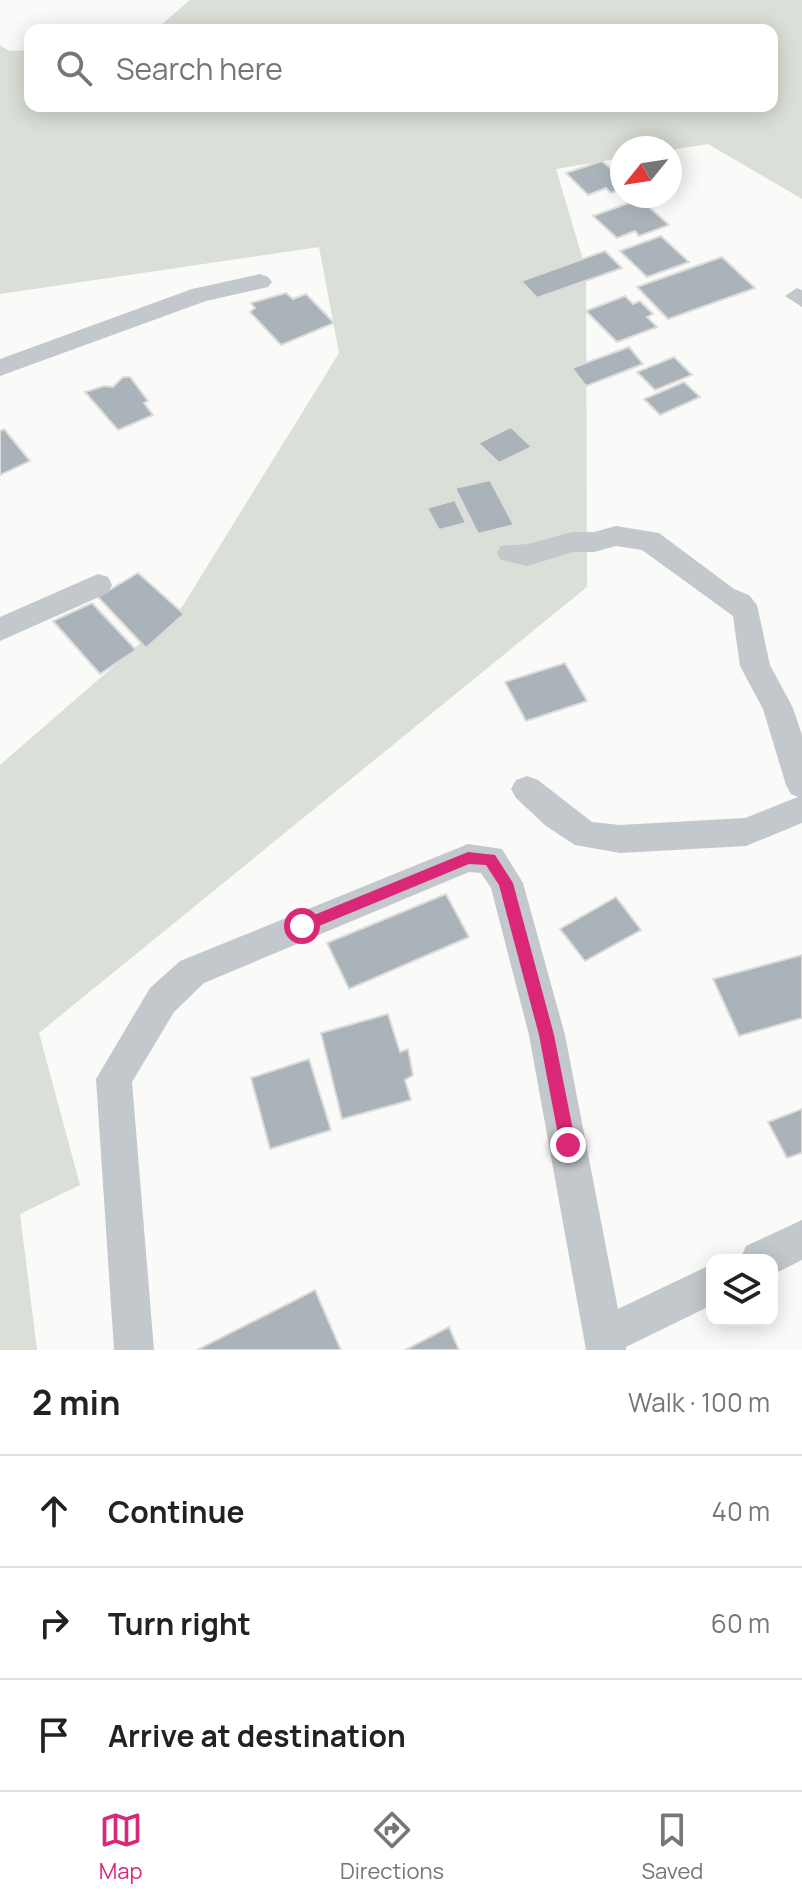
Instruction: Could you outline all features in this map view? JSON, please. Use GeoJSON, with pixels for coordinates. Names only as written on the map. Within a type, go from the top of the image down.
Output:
{"type":"FeatureCollection","features":[{"type":"Feature","properties":{"kind":"street"},"geometry":{"type":"LineString","coordinates":[[0,368],[201,294],[260,282]]}},
{"type":"Feature","properties":{"kind":"street"},"geometry":{"type":"LineString","coordinates":[[511,553],[528,555],[572,542],[594,542],[616,536],[649,540],[724,597],[739,603],[747,613],[755,666],[778,708],[802,785]]}},
{"type":"Feature","properties":{"kind":"street"},"geometry":{"type":"LineString","coordinates":[[0,630],[98,585]]}},
{"type":"Feature","properties":{"kind":"street"},"geometry":{"type":"LineString","coordinates":[[527,789],[557,816],[586,835],[620,839],[746,832],[802,809]]}},
{"type":"Feature","properties":{"kind":"street"},"geometry":{"type":"LineString","coordinates":[[134,1350],[114,1079],[162,1000],[192,972],[468,858],[490,859],[506,883],[547,1035],[604,1344],[706,1287]]}},
{"type":"Feature","properties":{"kind":"street"},"geometry":{"type":"LineString","coordinates":[[772,1254],[802,1239]]}},
{"type":"Feature","properties":{"kind":"shaded area"},"geometry":{"type":"Polygon","coordinates":[[[190,0],[802,0],[802,199],[708,144],[682,148],[682,136],[610,136],[610,160],[556,169],[586,270],[587,587],[39,1033],[80,1185],[20,1214],[37,1350],[0,1350],[0,765],[182,607],[339,353],[319,247],[0,294],[0,45],[9,51],[24,50],[24,112],[778,112],[778,24],[162,24],[190,0]]]}},
{"type":"Feature","properties":{"kind":"building"},"geometry":{"type":"Polygon","coordinates":[[[602,161],[610,168],[610,192],[606,188],[588,195],[566,173],[602,161]]]}},
{"type":"Feature","properties":{"kind":"building"},"geometry":{"type":"Polygon","coordinates":[[[615,208],[650,208],[669,225],[639,236],[635,231],[617,238],[593,216],[615,208]]]}},
{"type":"Feature","properties":{"kind":"building"},"geometry":{"type":"Polygon","coordinates":[[[661,236],[689,262],[647,277],[620,251],[661,236]]]}},
{"type":"Feature","properties":{"kind":"building"},"geometry":{"type":"Polygon","coordinates":[[[605,251],[622,268],[537,298],[521,281],[605,251]]]}},
{"type":"Feature","properties":{"kind":"building"},"geometry":{"type":"Polygon","coordinates":[[[722,257],[755,288],[668,319],[637,287],[722,257]]]}},
{"type":"Feature","properties":{"kind":"building"},"geometry":{"type":"Polygon","coordinates":[[[286,293],[293,299],[306,294],[334,323],[281,345],[250,312],[255,308],[251,303],[286,293]]]}},
{"type":"Feature","properties":{"kind":"building"},"geometry":{"type":"Polygon","coordinates":[[[625,296],[633,304],[640,301],[653,314],[647,317],[657,327],[617,342],[586,311],[625,296]]]}},
{"type":"Feature","properties":{"kind":"building"},"geometry":{"type":"Polygon","coordinates":[[[629,347],[643,364],[586,386],[572,368],[629,347]]]}},
{"type":"Feature","properties":{"kind":"building"},"geometry":{"type":"Polygon","coordinates":[[[674,357],[692,375],[655,390],[637,372],[674,357]]]}},
{"type":"Feature","properties":{"kind":"building"},"geometry":{"type":"Polygon","coordinates":[[[123,377],[130,377],[148,401],[144,403],[153,415],[118,430],[85,392],[104,386],[113,387],[123,377]]]}},
{"type":"Feature","properties":{"kind":"building"},"geometry":{"type":"Polygon","coordinates":[[[684,382],[700,397],[660,415],[644,399],[684,382]]]}},
{"type":"Feature","properties":{"kind":"building"},"geometry":{"type":"Polygon","coordinates":[[[511,427],[532,447],[499,463],[478,443],[511,427]]]}},
{"type":"Feature","properties":{"kind":"building"},"geometry":{"type":"Polygon","coordinates":[[[4,429],[30,461],[0,475],[0,431],[4,429]]]}},
{"type":"Feature","properties":{"kind":"building"},"geometry":{"type":"Polygon","coordinates":[[[490,480],[514,525],[478,534],[455,488],[490,480]]]}},
{"type":"Feature","properties":{"kind":"building"},"geometry":{"type":"Polygon","coordinates":[[[455,500],[466,523],[439,530],[427,508],[455,500]]]}},
{"type":"Feature","properties":{"kind":"building"},"geometry":{"type":"Polygon","coordinates":[[[138,573],[184,614],[146,648],[98,597],[138,573]]]}},
{"type":"Feature","properties":{"kind":"building"},"geometry":{"type":"Polygon","coordinates":[[[92,603],[136,650],[100,674],[53,621],[92,603]]]}},
{"type":"Feature","properties":{"kind":"building"},"geometry":{"type":"Polygon","coordinates":[[[565,663],[587,701],[526,721],[505,682],[565,663]]]}},
{"type":"Feature","properties":{"kind":"building"},"geometry":{"type":"Polygon","coordinates":[[[446,894],[469,937],[349,989],[327,943],[446,894]]]}},
{"type":"Feature","properties":{"kind":"building"},"geometry":{"type":"Polygon","coordinates":[[[616,897],[641,930],[585,961],[560,929],[616,897]]]}},
{"type":"Feature","properties":{"kind":"building"},"geometry":{"type":"Polygon","coordinates":[[[802,955],[802,1018],[739,1036],[713,979],[802,955]]]}},
{"type":"Feature","properties":{"kind":"building"},"geometry":{"type":"Polygon","coordinates":[[[388,1014],[400,1052],[408,1049],[413,1075],[405,1080],[411,1100],[342,1119],[321,1033],[388,1014]]]}},
{"type":"Feature","properties":{"kind":"building"},"geometry":{"type":"Polygon","coordinates":[[[309,1059],[331,1130],[270,1149],[251,1078],[309,1059]]]}},
{"type":"Feature","properties":{"kind":"building"},"geometry":{"type":"Polygon","coordinates":[[[802,1109],[802,1153],[787,1158],[768,1122],[802,1109]]]}},
{"type":"Feature","properties":{"kind":"building"},"geometry":{"type":"Polygon","coordinates":[[[315,1290],[341,1350],[197,1350],[315,1290]]]}},
{"type":"Feature","properties":{"kind":"building"},"geometry":{"type":"Polygon","coordinates":[[[449,1327],[459,1350],[405,1350],[449,1327]]]}},
{"type":"Feature","properties":{"kind":"route"},"geometry":{"type":"LineString","coordinates":[[302,926],[468,858],[490,859],[506,883],[547,1035],[568,1145]]}}]}
